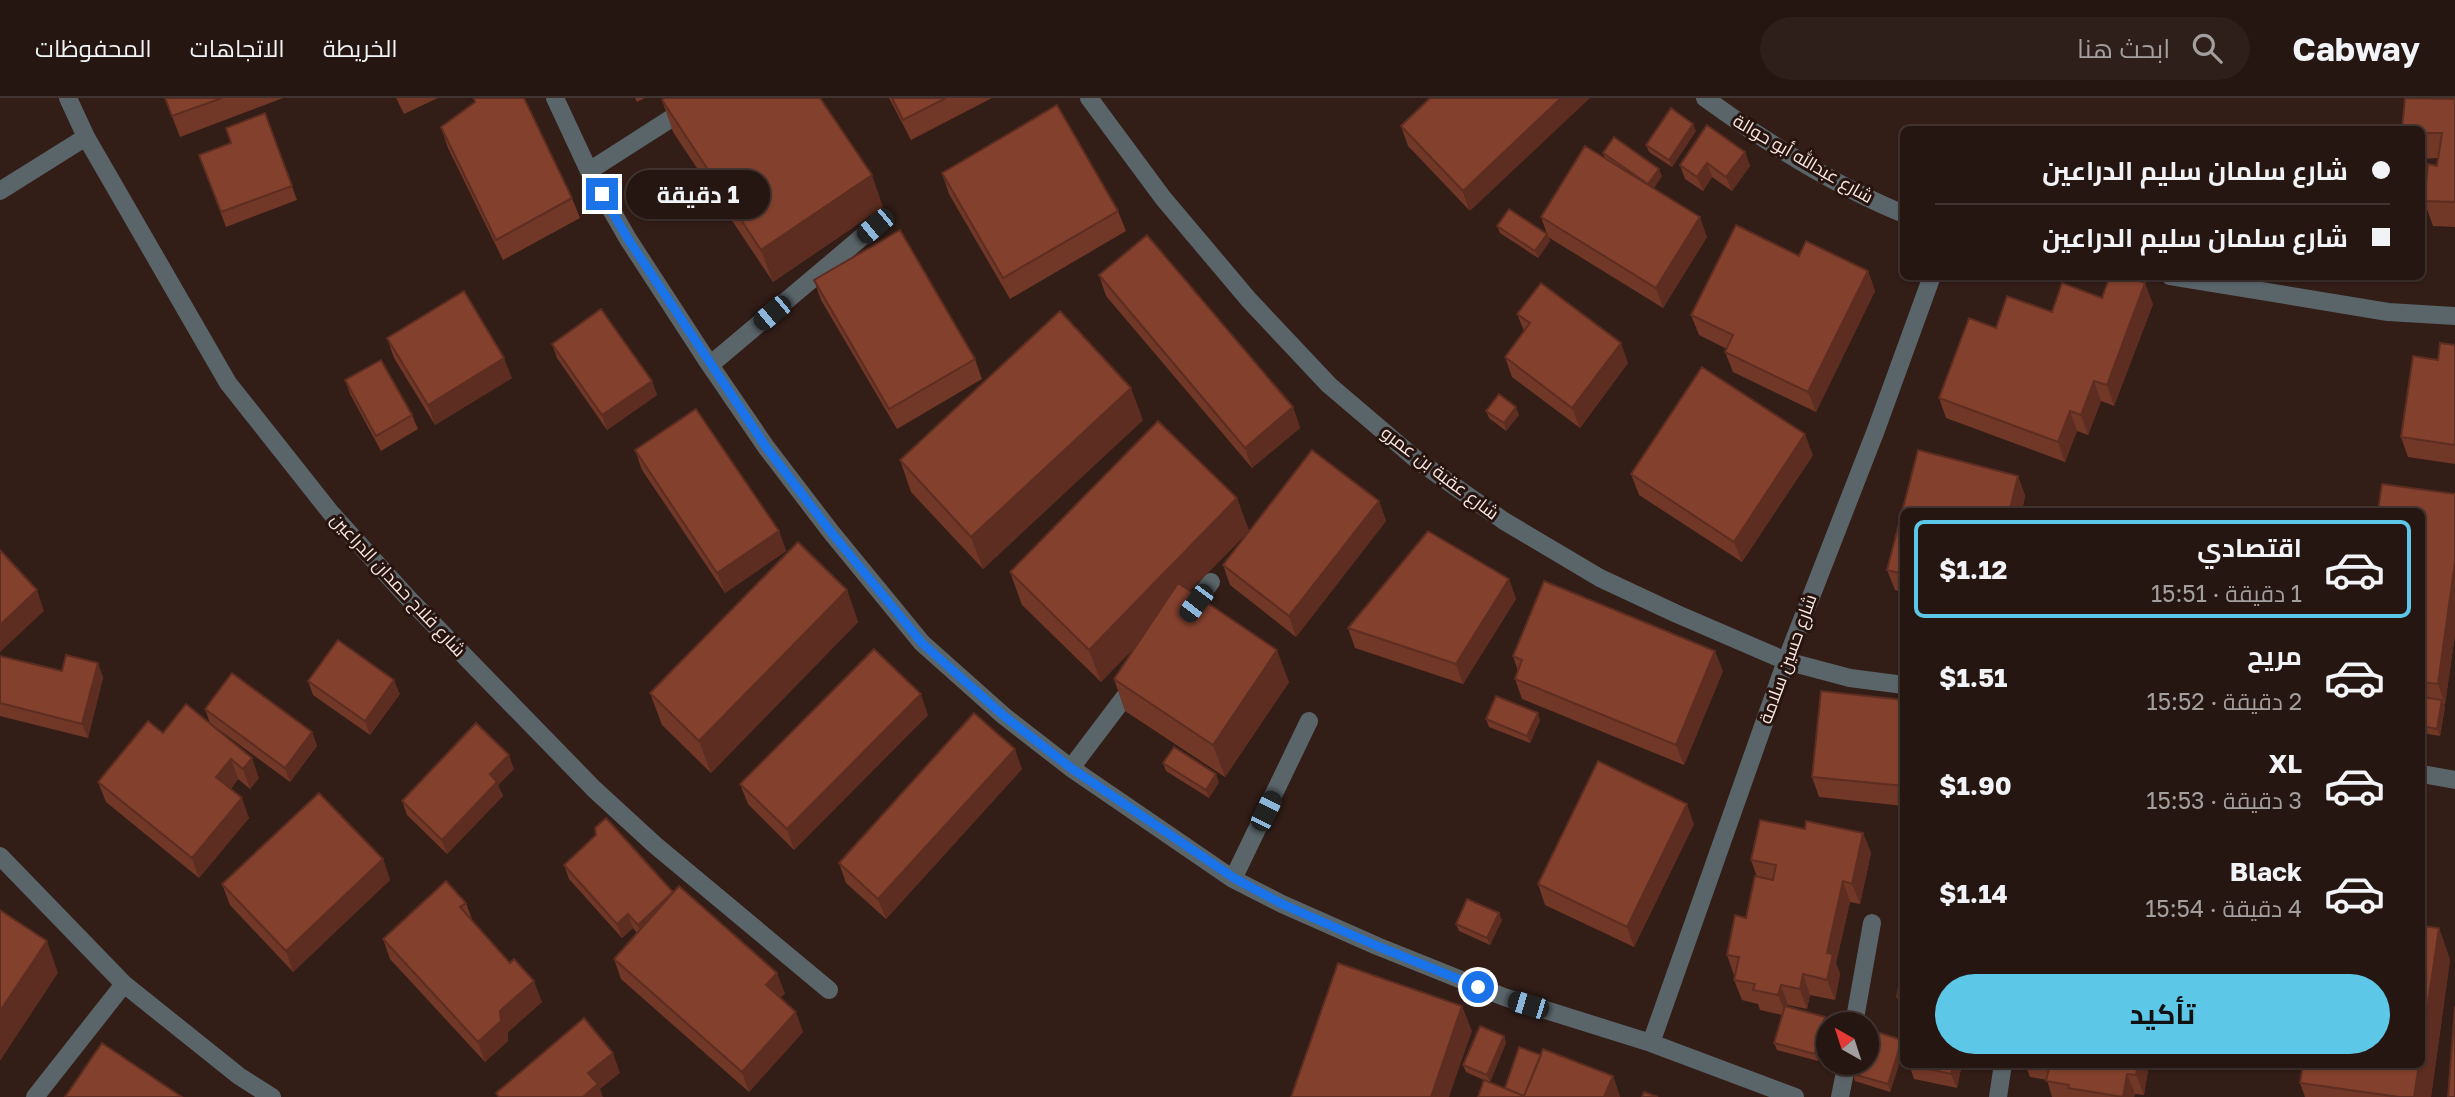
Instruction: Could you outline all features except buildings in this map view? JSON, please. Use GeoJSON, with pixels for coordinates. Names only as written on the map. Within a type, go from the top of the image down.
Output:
{"type":"FeatureCollection","features":[{"type":"Feature","properties":{"kind":"street","name":"شارع فلاح حمدان الدراعين"},"geometry":{"type":"LineString","coordinates":[[68,98],[86,137],[228,383],[331,513],[418,608],[594,789],[655,845],[829,990]]}},
{"type":"Feature","properties":{"kind":"street"},"geometry":{"type":"LineString","coordinates":[[555,98],[589,171],[628,239],[766,447],[922,643],[1004,716],[1071,768],[1234,878],[1282,904],[1504,997],[1651,1043],[1795,1097]]}},
{"type":"Feature","properties":{"kind":"street"},"geometry":{"type":"LineString","coordinates":[[589,171],[704,98]]}},
{"type":"Feature","properties":{"kind":"street","name":"شارع عقبة بن عمرو"},"geometry":{"type":"LineString","coordinates":[[1089,98],[1163,198],[1249,300],[1329,385],[1417,460],[1504,521],[1600,578],[1786,662],[1850,678],[1900,684]]}},
{"type":"Feature","properties":{"kind":"street","name":"شارع عبدالله أبو حوالة"},"geometry":{"type":"LineString","coordinates":[[1705,98],[1742,125],[1823,175],[1900,212]]}},
{"type":"Feature","properties":{"kind":"street"},"geometry":{"type":"LineString","coordinates":[[0,191],[86,137]]}},
{"type":"Feature","properties":{"kind":"street"},"geometry":{"type":"LineString","coordinates":[[710,365],[875,226]]}},
{"type":"Feature","properties":{"kind":"street","name":"شارع حسين سلامة"},"geometry":{"type":"LineString","coordinates":[[1651,1043],[1786,662],[1931,280]]}},
{"type":"Feature","properties":{"kind":"street"},"geometry":{"type":"LineString","coordinates":[[2194,280],[2388,312],[2455,316]]}},
{"type":"Feature","properties":{"kind":"street"},"geometry":{"type":"LineString","coordinates":[[1178,626],[1212,582]]}},
{"type":"Feature","properties":{"kind":"street"},"geometry":{"type":"LineString","coordinates":[[1071,768],[1145,670]]}},
{"type":"Feature","properties":{"kind":"street"},"geometry":{"type":"LineString","coordinates":[[1234,878],[1308,721]]}},
{"type":"Feature","properties":{"kind":"street"},"geometry":{"type":"LineString","coordinates":[[2425,775],[2455,780]]}},
{"type":"Feature","properties":{"kind":"street"},"geometry":{"type":"LineString","coordinates":[[0,856],[124,984],[239,1076],[272,1097]]}},
{"type":"Feature","properties":{"kind":"street"},"geometry":{"type":"LineString","coordinates":[[1856,1012],[1872,923]]}},
{"type":"Feature","properties":{"kind":"street"},"geometry":{"type":"LineString","coordinates":[[35,1097],[124,984]]}},
{"type":"Feature","properties":{"kind":"street"},"geometry":{"type":"LineString","coordinates":[[1998,1097],[2002,1068]]}},
{"type":"Feature","properties":{"kind":"street"},"geometry":{"type":"LineString","coordinates":[[1840,1097],[1844,1075]]}},
{"type":"Feature","properties":{"kind":"route"},"geometry":{"type":"LineString","coordinates":[[602,194],[628,239],[766,447],[922,643],[1004,716],[1071,768],[1234,878],[1282,904],[1478,987]]}}]}
